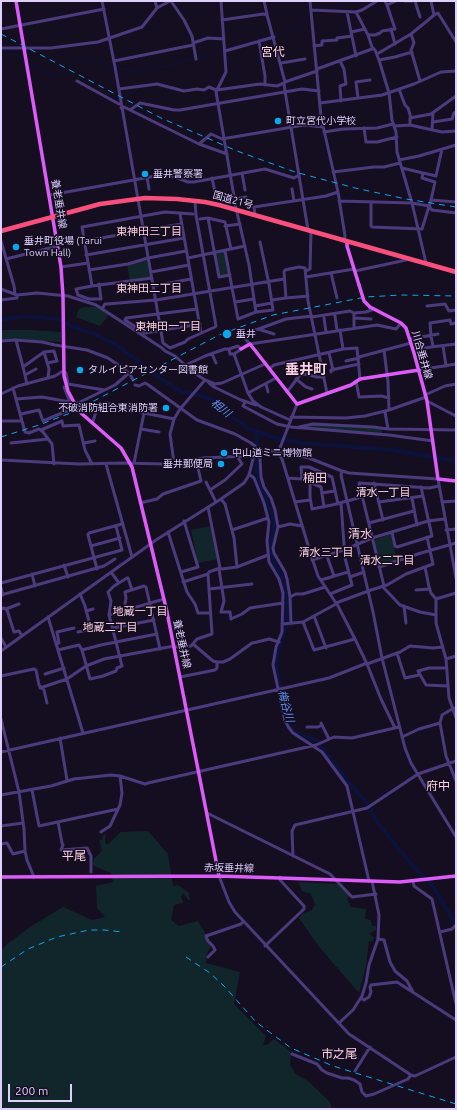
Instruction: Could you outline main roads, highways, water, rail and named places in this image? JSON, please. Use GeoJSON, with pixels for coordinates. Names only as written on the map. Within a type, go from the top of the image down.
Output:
{"type":"FeatureCollection","features":[{"type":"Feature","properties":{"kind":"highway","name":"国道21号"},"geometry":{"type":"LineString","coordinates":[[1,231],[100,204],[138,198],[195,201],[205,202],[255,215],[456,272]]}},
{"type":"Feature","properties":{"kind":"main road","name":"養老垂井線"},"geometry":{"type":"LineString","coordinates":[[16,1],[50,195],[61,268],[64,344],[63,371],[66,387],[76,406]]}},
{"type":"Feature","properties":{"kind":"main road","name":"川合垂井線"},"geometry":{"type":"LineString","coordinates":[[345,241],[364,301],[372,308],[401,323],[406,328],[426,398],[432,429],[438,478],[456,481]]}},
{"type":"Feature","properties":{"kind":"main road"},"geometry":{"type":"LineString","coordinates":[[241,348],[250,344],[297,404],[351,385],[360,379],[419,370]]}},
{"type":"Feature","properties":{"kind":"main road","name":"養老垂井線"},"geometry":{"type":"LineString","coordinates":[[81,413],[121,448],[132,463],[140,503],[164,599],[219,876]]}},
{"type":"Feature","properties":{"kind":"main road","name":"赤坂垂井線"},"geometry":{"type":"LineString","coordinates":[[1,877],[219,876],[413,881],[456,876]]}},
{"type":"Feature","properties":{"kind":"waterway"},"geometry":{"type":"LineString","coordinates":[[337,10],[338,1]]}},
{"type":"Feature","properties":{"kind":"waterway"},"geometry":{"type":"LineString","coordinates":[[28,63],[49,74],[60,73],[71,64],[82,59],[88,59],[117,69],[138,71],[149,70],[172,65],[301,27],[304,23],[304,17],[308,14]]}},
{"type":"Feature","properties":{"kind":"waterway"},"geometry":{"type":"LineString","coordinates":[[6,49],[24,60]]}},
{"type":"Feature","properties":{"kind":"waterway"},"geometry":{"type":"LineString","coordinates":[[1,52],[6,50]]}},
{"type":"Feature","properties":{"kind":"waterway","name":"相川"},"geometry":{"type":"LineString","coordinates":[[1,320],[25,316],[57,319],[73,327],[90,332],[118,346],[157,376],[177,389],[214,400],[227,413],[249,429],[272,437],[302,443],[392,450],[456,461]]}},
{"type":"Feature","properties":{"kind":"waterway","name":"梅谷川"},"geometry":{"type":"LineString","coordinates":[[257,432],[257,473],[273,516],[274,526],[270,548],[275,565],[282,577],[287,598],[287,626],[278,650],[276,666],[289,725],[302,736],[318,742],[345,778],[366,802],[377,822],[413,866],[434,888],[456,925]]}},
{"type":"Feature","properties":{"kind":"railway"},"geometry":{"type":"LineString","coordinates":[[1,34],[161,118],[237,151],[295,172],[355,188],[406,199],[456,207]]}},
{"type":"Feature","properties":{"kind":"railway"},"geometry":{"type":"LineString","coordinates":[[1,437],[73,412],[219,335],[273,315],[366,297],[401,295],[456,296]]}},
{"type":"Feature","properties":{"kind":"railway"},"geometry":{"type":"LineString","coordinates":[[1,967],[28,949],[57,937],[89,930],[123,932]]}},
{"type":"Feature","properties":{"kind":"railway"},"geometry":{"type":"LineString","coordinates":[[186,957],[210,973],[225,987],[256,1022],[291,1048],[333,1066],[456,1104]]}},
{"type":"Feature","properties":{"kind":"place","name":"町立宮代小学校"},"geometry":{"type":"Point","coordinates":[278,121]}},
{"type":"Feature","properties":{"kind":"place","name":"垂井警察署"},"geometry":{"type":"Point","coordinates":[145,174]}},
{"type":"Feature","properties":{"kind":"place","name":"垂井町役場 (Tarui Town Hall)"},"geometry":{"type":"Point","coordinates":[16,247]}},
{"type":"Feature","properties":{"kind":"place","name":"垂井"},"geometry":{"type":"Point","coordinates":[227,334]}},
{"type":"Feature","properties":{"kind":"place","name":"タルイピアセンター図書館"},"geometry":{"type":"Point","coordinates":[80,370]}},
{"type":"Feature","properties":{"kind":"place","name":"不破消防組合東消防署"},"geometry":{"type":"Point","coordinates":[166,408]}},
{"type":"Feature","properties":{"kind":"place","name":"中山道ミニ博物館"},"geometry":{"type":"Point","coordinates":[224,453]}},
{"type":"Feature","properties":{"kind":"place","name":"垂井郵便局"},"geometry":{"type":"Point","coordinates":[221,464]}},
{"type":"Feature","properties":{"kind":"district","name":"宮代"},"geometry":{"type":"Point","coordinates":[273,52]}},
{"type":"Feature","properties":{"kind":"district","name":"東神田三丁目"},"geometry":{"type":"Point","coordinates":[149,231]}},
{"type":"Feature","properties":{"kind":"district","name":"東神田二丁目"},"geometry":{"type":"Point","coordinates":[149,288]}},
{"type":"Feature","properties":{"kind":"district","name":"東神田一丁目"},"geometry":{"type":"Point","coordinates":[168,326]}},
{"type":"Feature","properties":{"kind":"district","name":"垂井町"},"geometry":{"type":"Point","coordinates":[306,369]}},
{"type":"Feature","properties":{"kind":"district","name":"楠田"},"geometry":{"type":"Point","coordinates":[315,478]}},
{"type":"Feature","properties":{"kind":"district","name":"清水一丁目"},"geometry":{"type":"Point","coordinates":[383,492]}},
{"type":"Feature","properties":{"kind":"district","name":"清水"},"geometry":{"type":"Point","coordinates":[360,534]}},
{"type":"Feature","properties":{"kind":"district","name":"清水三丁目"},"geometry":{"type":"Point","coordinates":[326,552]}},
{"type":"Feature","properties":{"kind":"district","name":"清水二丁目"},"geometry":{"type":"Point","coordinates":[387,560]}},
{"type":"Feature","properties":{"kind":"district","name":"地蔵一丁目"},"geometry":{"type":"Point","coordinates":[140,611]}},
{"type":"Feature","properties":{"kind":"district","name":"地蔵二丁目"},"geometry":{"type":"Point","coordinates":[110,627]}},
{"type":"Feature","properties":{"kind":"district","name":"府中"},"geometry":{"type":"Point","coordinates":[438,786]}},
{"type":"Feature","properties":{"kind":"district","name":"平尾"},"geometry":{"type":"Point","coordinates":[74,856]}},
{"type":"Feature","properties":{"kind":"district","name":"市之尾"},"geometry":{"type":"Point","coordinates":[339,1054]}}]}
